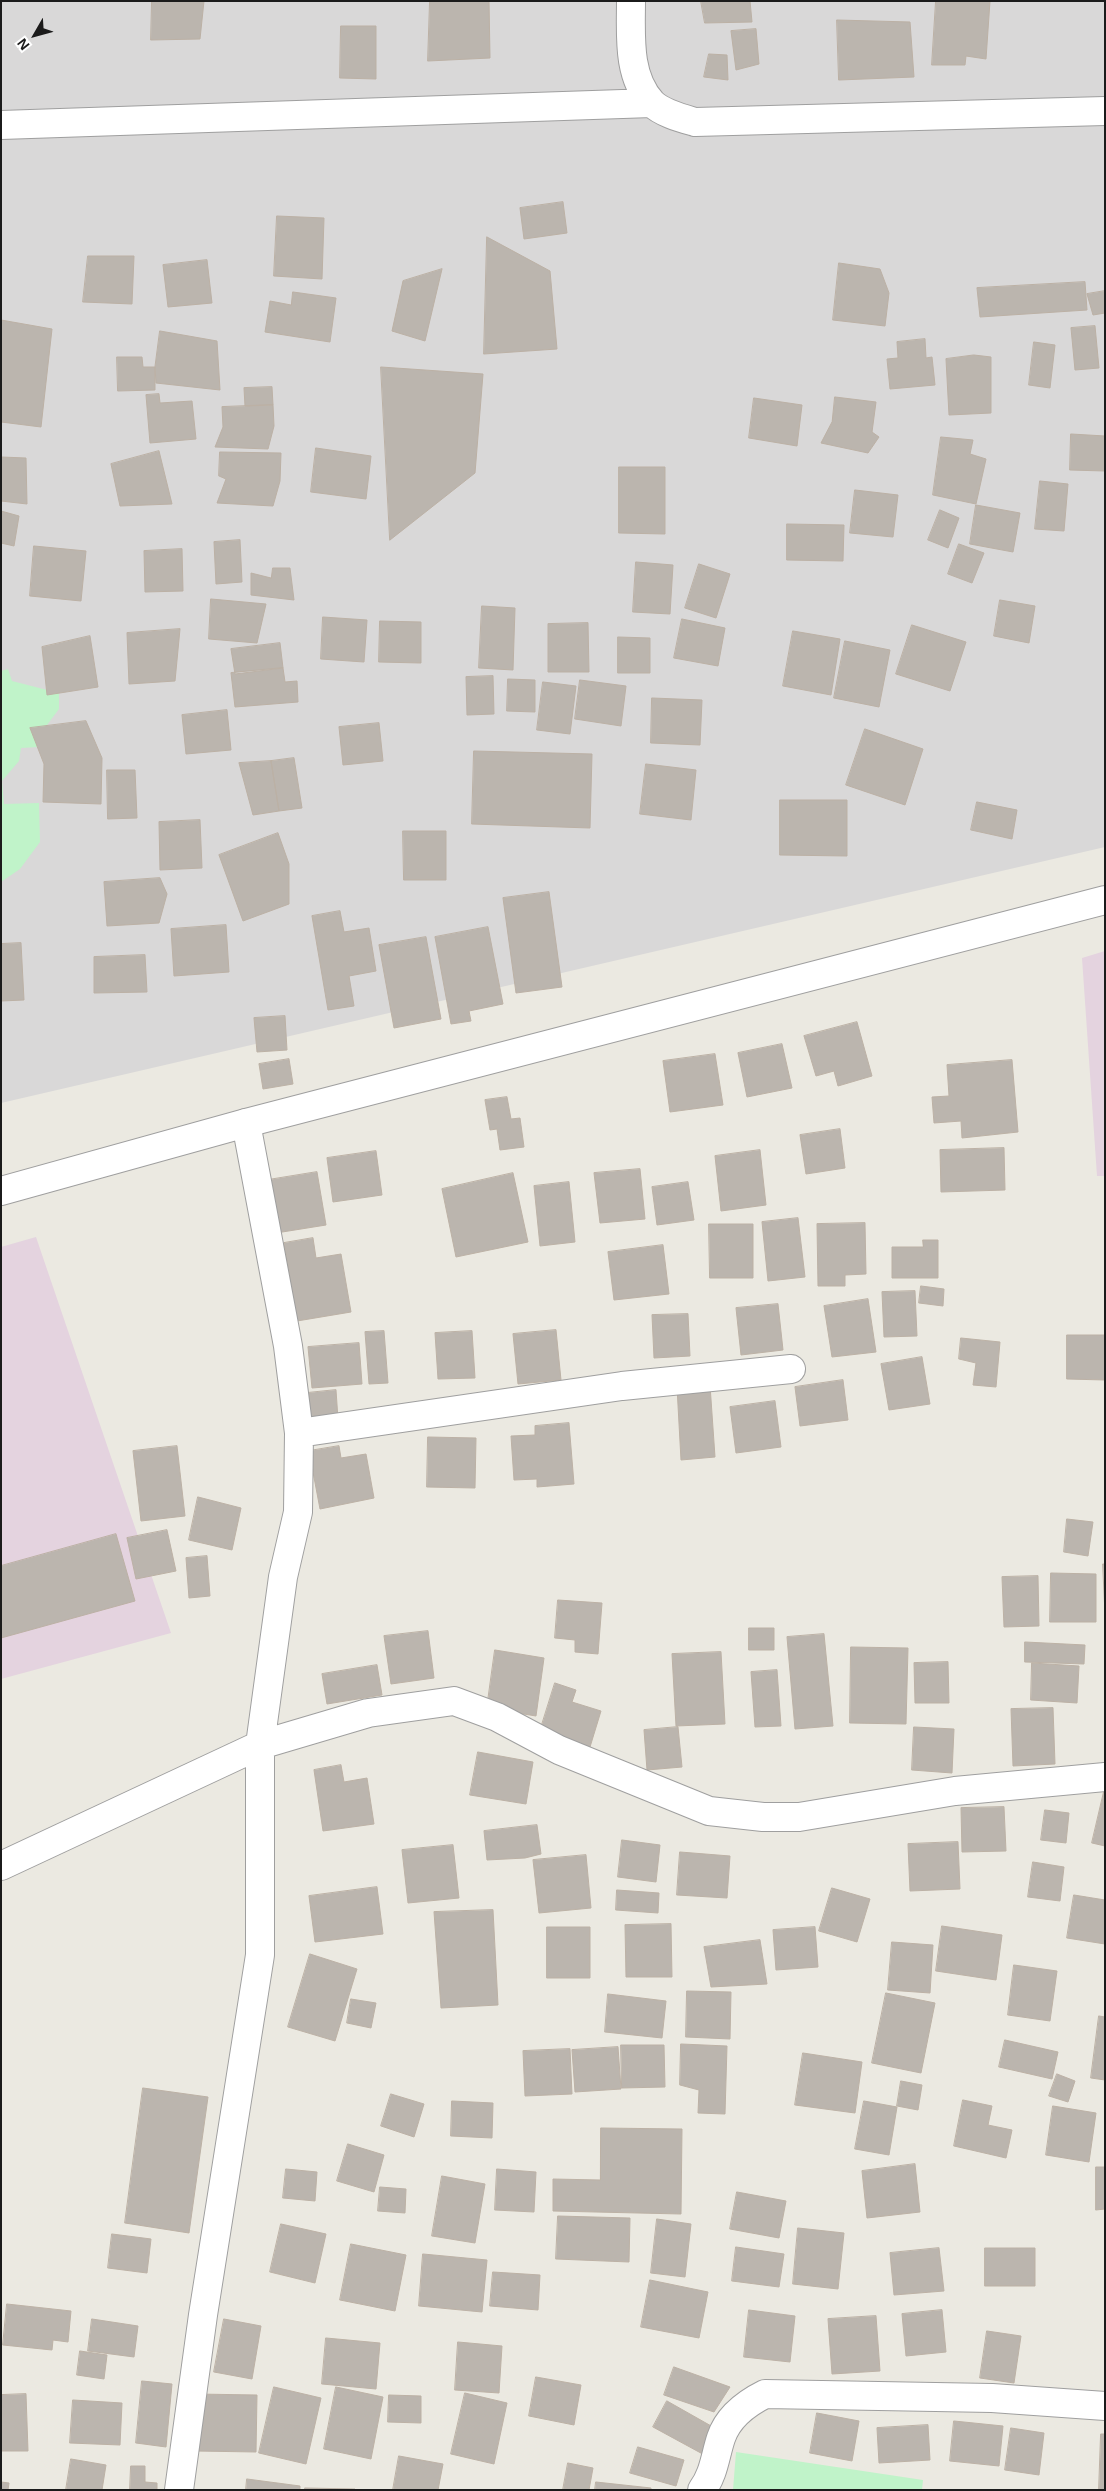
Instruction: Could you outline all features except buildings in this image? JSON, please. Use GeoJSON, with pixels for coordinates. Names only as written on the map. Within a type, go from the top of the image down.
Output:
{"type":"FeatureCollection","features":[{"type":"Feature","properties":{"kind":"street"},"geometry":{"type":"LineString","coordinates":[[631,1],[632,53],[638,80],[652,104]]}},
{"type":"Feature","properties":{"kind":"street"},"geometry":{"type":"LineString","coordinates":[[1,125],[652,104],[672,114],[695,122],[1105,111]]}},
{"type":"Feature","properties":{"kind":"street"},"geometry":{"type":"LineString","coordinates":[[1,1191],[246,1123],[1105,900]]}},
{"type":"Feature","properties":{"kind":"street"},"geometry":{"type":"LineString","coordinates":[[179,2490],[203,2315],[260,1955],[260,1745],[283,1577],[298,1512],[299,1433],[288,1346],[246,1123]]}},
{"type":"Feature","properties":{"kind":"street"},"geometry":{"type":"LineString","coordinates":[[299,1433],[622,1386],[791,1369]]}},
{"type":"Feature","properties":{"kind":"street"},"geometry":{"type":"LineString","coordinates":[[1,1866],[260,1745],[368,1713],[454,1701],[497,1717],[559,1750],[709,1811],[763,1817],[799,1817],[954,1790],[1105,1777]]}},
{"type":"Feature","properties":{"kind":"street"},"geometry":{"type":"LineString","coordinates":[[702,2490],[712,2475],[722,2436],[731,2420],[746,2404],[765,2394],[992,2398],[1105,2406]]}},
{"type":"Feature","properties":{"kind":"shaded area"},"geometry":{"type":"Polygon","coordinates":[[[1,1],[1105,1],[1105,847],[1,1103],[1,1]]]}},
{"type":"Feature","properties":{"kind":"shaded area"},"geometry":{"type":"Polygon","coordinates":[[[1105,951],[1105,1176],[1097,1176],[1082,958],[1105,951]]]}},
{"type":"Feature","properties":{"kind":"shaded area"},"geometry":{"type":"Polygon","coordinates":[[[36,1237],[171,1633],[1,1679],[1,1247],[36,1237]]]}},
{"type":"Feature","properties":{"kind":"green space"},"geometry":{"type":"Polygon","coordinates":[[[8,669],[12,681],[59,693],[59,709],[41,733],[39,747],[21,748],[19,761],[2,781],[4,804],[39,803],[40,842],[20,869],[1,882],[1,671],[8,669]]]}},
{"type":"Feature","properties":{"kind":"green space"},"geometry":{"type":"Polygon","coordinates":[[[736,2452],[923,2480],[922,2490],[733,2490],[736,2452]]]}}]}
